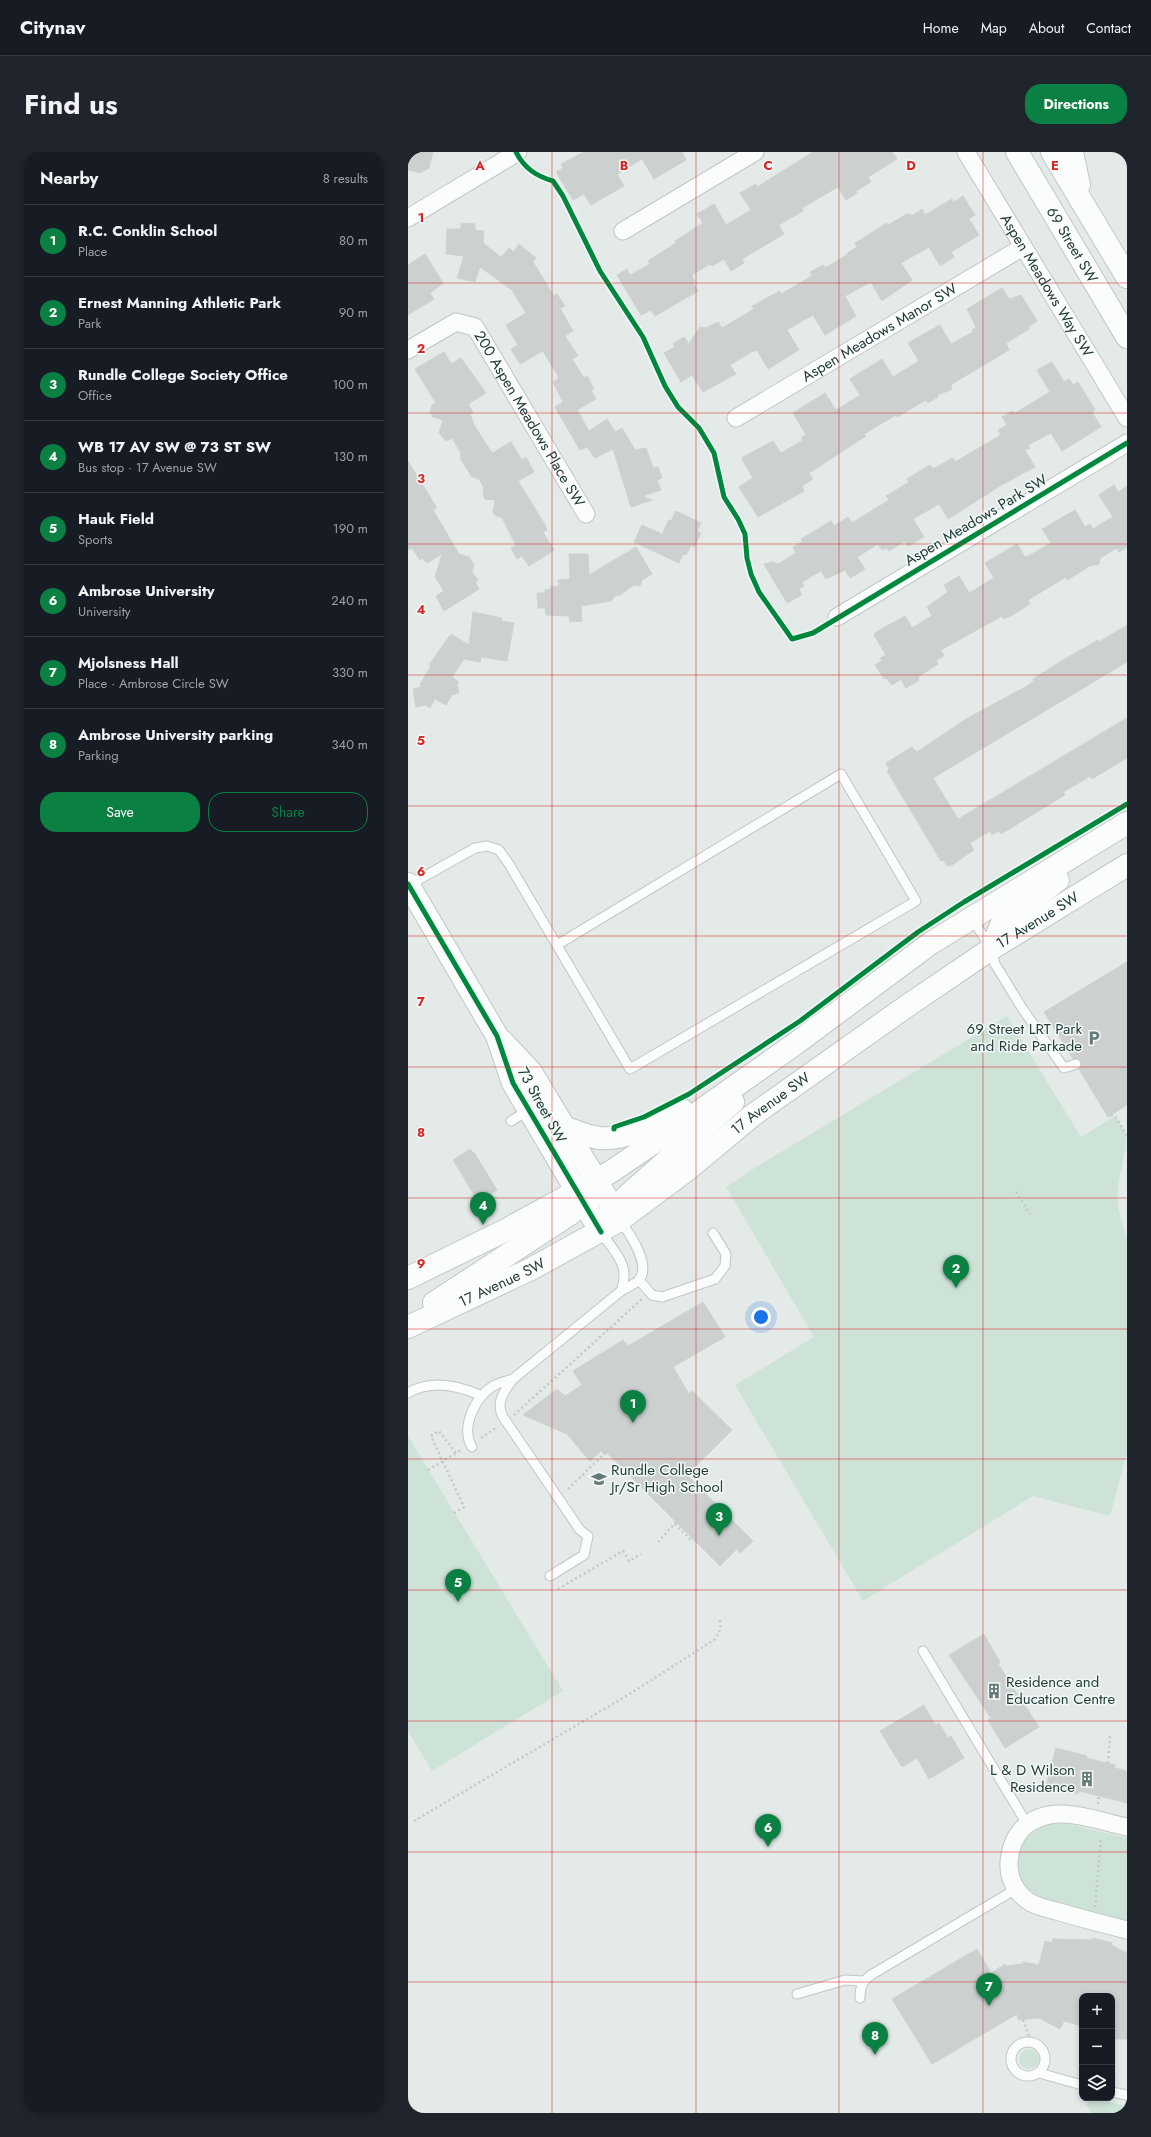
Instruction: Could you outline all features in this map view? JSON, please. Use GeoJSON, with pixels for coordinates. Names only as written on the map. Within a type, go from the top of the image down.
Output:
{"type":"FeatureCollection","features":[{"type":"Feature","properties":{"kind":"main road","name":"69 Street SW"},"geometry":{"type":"LineString","coordinates":[[1017,152],[1127,337]]}},
{"type":"Feature","properties":{"kind":"main road","name":"69 Street SW"},"geometry":{"type":"LineString","coordinates":[[1052,152],[1127,277]]}},
{"type":"Feature","properties":{"kind":"main road"},"geometry":{"type":"LineString","coordinates":[[1072,152],[1087,211]]}},
{"type":"Feature","properties":{"kind":"main road"},"geometry":{"type":"LineString","coordinates":[[408,1320],[645,1149],[796,1044],[930,943],[1127,823]]}},
{"type":"Feature","properties":{"kind":"main road"},"geometry":{"type":"LineString","coordinates":[[991,949],[1000,927],[1013,913],[1127,830]]}},
{"type":"Feature","properties":{"kind":"main road","name":"17 Avenue SW"},"geometry":{"type":"LineString","coordinates":[[408,1327],[531,1269],[601,1232],[617,1215],[687,1170],[753,1115],[991,949],[1127,865]]}},
{"type":"Feature","properties":{"kind":"main road","name":"73 Street SW"},"geometry":{"type":"LineString","coordinates":[[408,885],[497,1036],[513,1083],[520,1115],[586,1192],[617,1215]]}},
{"type":"Feature","properties":{"kind":"main road","name":"73 Street SW"},"geometry":{"type":"LineString","coordinates":[[497,1036],[531,1072],[564,1127],[601,1232]]}},
{"type":"Feature","properties":{"kind":"main road"},"geometry":{"type":"LineString","coordinates":[[617,1215],[726,1109],[796,1044]]}},
{"type":"Feature","properties":{"kind":"main road"},"geometry":{"type":"LineString","coordinates":[[564,1127],[600,1138],[608,1138],[641,1130],[744,1080]]}},
{"type":"Feature","properties":{"kind":"main road"},"geometry":{"type":"LineString","coordinates":[[408,1278],[586,1192]]}},
{"type":"Feature","properties":{"kind":"street"},"geometry":{"type":"LineString","coordinates":[[408,218],[518,152]]}},
{"type":"Feature","properties":{"kind":"street"},"geometry":{"type":"LineString","coordinates":[[622,231],[755,152]]}},
{"type":"Feature","properties":{"kind":"street","name":"Aspen Meadows Way SW"},"geometry":{"type":"LineString","coordinates":[[966,152],[1127,418]]}},
{"type":"Feature","properties":{"kind":"street","name":"Aspen Meadows Manor SW"},"geometry":{"type":"LineString","coordinates":[[736,418],[1023,247]]}},
{"type":"Feature","properties":{"kind":"street","name":"200 Aspen Meadows Place SW"},"geometry":{"type":"LineString","coordinates":[[408,350],[456,322],[475,327],[586,514]]}},
{"type":"Feature","properties":{"kind":"street","name":"Aspen Meadows Park SW"},"geometry":{"type":"LineString","coordinates":[[837,617],[1127,443]]}},
{"type":"Feature","properties":{"kind":"street"},"geometry":{"type":"LineString","coordinates":[[1127,1827],[1059,1813],[1042,1816],[1027,1824],[1015,1839],[1009,1856],[1010,1873],[1016,1889],[1032,1904],[1127,1930]]}},
{"type":"Feature","properties":{"kind":"lane"},"geometry":{"type":"LineString","coordinates":[[408,885],[475,848],[487,846],[499,850],[630,1069],[916,901],[841,774],[557,945]]}},
{"type":"Feature","properties":{"kind":"lane"},"geometry":{"type":"LineString","coordinates":[[972,918],[991,949],[995,964],[1022,1008],[1064,1068],[1076,1064]]}},
{"type":"Feature","properties":{"kind":"lane"},"geometry":{"type":"LineString","coordinates":[[471,1445],[467,1437],[467,1429],[482,1396],[495,1385],[513,1378],[621,1291],[638,1280],[642,1273],[642,1260],[635,1243],[617,1215]]}},
{"type":"Feature","properties":{"kind":"lane"},"geometry":{"type":"LineString","coordinates":[[601,1232],[624,1266],[626,1280],[621,1291]]}},
{"type":"Feature","properties":{"kind":"lane"},"geometry":{"type":"LineString","coordinates":[[638,1280],[652,1295],[662,1297],[716,1279],[725,1266],[726,1254],[713,1233]]}},
{"type":"Feature","properties":{"kind":"lane"},"geometry":{"type":"LineString","coordinates":[[513,1378],[502,1395],[500,1403],[501,1414],[580,1530],[588,1536],[584,1555],[550,1576]]}},
{"type":"Feature","properties":{"kind":"lane"},"geometry":{"type":"LineString","coordinates":[[408,1393],[429,1385],[445,1385],[466,1389],[482,1396]]}},
{"type":"Feature","properties":{"kind":"lane"},"geometry":{"type":"LineString","coordinates":[[923,1651],[1027,1824]]}},
{"type":"Feature","properties":{"kind":"lane"},"geometry":{"type":"LineString","coordinates":[[797,1994],[845,1980],[863,1981],[1016,1889]]}},
{"type":"Feature","properties":{"kind":"lane"},"geometry":{"type":"LineString","coordinates":[[860,1998],[863,1981]]}},
{"type":"Feature","properties":{"kind":"lane"},"geometry":{"type":"LineString","coordinates":[[1039,2073],[1045,2063],[1044,2052],[1036,2044],[1031,2042],[1026,2042],[1016,2048],[1012,2058],[1012,2063],[1014,2068],[1023,2075],[1028,2076],[1039,2073],[1079,2083]]}},
{"type":"Feature","properties":{"kind":"lane"},"geometry":{"type":"LineString","coordinates":[[1115,2093],[1127,2095]]}},
{"type":"Feature","properties":{"kind":"path"},"geometry":{"type":"LineString","coordinates":[[1111,1115],[1116,1118],[1127,1136]]}},
{"type":"Feature","properties":{"kind":"path"},"geometry":{"type":"LineString","coordinates":[[1016,1192],[1030,1214]]}},
{"type":"Feature","properties":{"kind":"path"},"geometry":{"type":"LineString","coordinates":[[515,1413],[642,1299]]}},
{"type":"Feature","properties":{"kind":"path"},"geometry":{"type":"LineString","coordinates":[[428,1470],[471,1445],[499,1426]]}},
{"type":"Feature","properties":{"kind":"path"},"geometry":{"type":"LineString","coordinates":[[454,1513],[464,1507],[432,1436],[439,1431],[456,1453]]}},
{"type":"Feature","properties":{"kind":"path"},"geometry":{"type":"LineString","coordinates":[[568,1489],[604,1454]]}},
{"type":"Feature","properties":{"kind":"path"},"geometry":{"type":"LineString","coordinates":[[658,1542],[676,1523],[690,1539],[692,1538]]}},
{"type":"Feature","properties":{"kind":"path"},"geometry":{"type":"LineString","coordinates":[[558,1589],[623,1551],[629,1561],[641,1554]]}},
{"type":"Feature","properties":{"kind":"path"},"geometry":{"type":"LineString","coordinates":[[414,1821],[622,1699],[714,1640],[719,1634],[721,1623],[719,1618]]}},
{"type":"Feature","properties":{"kind":"path"},"geometry":{"type":"LineString","coordinates":[[1108,1763],[1110,1734]]}},
{"type":"Feature","properties":{"kind":"path"},"geometry":{"type":"LineString","coordinates":[[1096,1922],[1094,1911],[1101,1822],[1098,1806],[1099,1796]]}},
{"type":"Feature","properties":{"kind":"path"},"geometry":{"type":"LineString","coordinates":[[1023,2020],[1031,2042]]}},
{"type":"Feature","properties":{"kind":"green space"},"geometry":{"type":"Polygon","coordinates":[[[1007,1016],[1081,1137],[1115,1116],[1126,1135],[1119,1180],[1118,1199],[1127,1238],[1127,1452],[1110,1516],[1033,1496],[863,1601],[735,1385],[814,1337],[726,1187],[756,1167],[1007,1016]]]}},
{"type":"Feature","properties":{"kind":"green space"},"geometry":{"type":"Polygon","coordinates":[[[408,1436],[563,1691],[432,1771],[408,1731],[408,1436]]]}},
{"type":"Feature","properties":{"kind":"green space"},"geometry":{"type":"Polygon","coordinates":[[[1054,1822],[1127,1838],[1127,1923],[1034,1897],[1025,1886],[1019,1875],[1017,1864],[1018,1853],[1023,1843],[1030,1835],[1041,1827],[1054,1822]]]}},
{"type":"Feature","properties":{"kind":"green space"},"geometry":{"type":"Polygon","coordinates":[[[1029,2049],[1036,2052],[1039,2059],[1036,2066],[1029,2069],[1022,2066],[1019,2059],[1022,2052],[1029,2049]]]}},
{"type":"Feature","properties":{"kind":"green space"},"geometry":{"type":"Polygon","coordinates":[[[1091,2101],[1103,2101],[1127,2106],[1127,2113],[1091,2113],[1086,2104],[1091,2101]]]}},
{"type":"Feature","properties":{"kind":"building"},"geometry":{"type":"Polygon","coordinates":[[[408,152],[433,152],[429,168],[420,173],[408,170],[408,152]]]}},
{"type":"Feature","properties":{"kind":"building"},"geometry":{"type":"Polygon","coordinates":[[[584,152],[682,152],[686,160],[654,179],[642,159],[617,174],[624,186],[591,205],[584,194],[573,200],[556,172],[563,168],[561,164],[584,152]]]}},
{"type":"Feature","properties":{"kind":"building"},"geometry":{"type":"Polygon","coordinates":[[[813,152],[892,152],[897,159],[868,177],[871,182],[856,191],[857,193],[846,200],[838,187],[802,208],[803,211],[779,225],[784,234],[742,259],[744,263],[731,271],[724,259],[712,266],[710,264],[692,275],[695,282],[693,283],[698,291],[655,316],[651,310],[641,315],[617,275],[627,269],[630,275],[650,264],[648,261],[703,223],[697,214],[714,204],[726,225],[751,210],[740,193],[756,184],[757,187],[813,152]]]}},
{"type":"Feature","properties":{"kind":"building"},"geometry":{"type":"Polygon","coordinates":[[[963,196],[975,215],[969,219],[979,235],[951,252],[954,257],[940,266],[929,247],[901,263],[912,280],[882,301],[871,282],[845,296],[856,316],[825,335],[813,315],[787,330],[799,350],[768,369],[757,350],[730,365],[736,374],[703,392],[692,375],[681,382],[664,353],[675,347],[673,344],[684,337],[689,344],[700,327],[706,328],[718,322],[722,328],[754,309],[752,306],[780,291],[781,294],[812,276],[810,272],[823,265],[825,268],[848,254],[847,253],[857,247],[855,243],[887,223],[888,225],[907,214],[913,215],[922,209],[925,215],[952,199],[954,202],[963,196]]]}},
{"type":"Feature","properties":{"kind":"building"},"geometry":{"type":"Polygon","coordinates":[[[461,223],[475,224],[475,230],[484,231],[483,243],[501,257],[509,248],[514,252],[519,244],[536,258],[533,262],[554,296],[557,294],[565,306],[560,308],[573,331],[565,336],[578,356],[572,359],[584,378],[587,376],[594,389],[591,390],[596,399],[577,410],[589,431],[607,419],[615,432],[622,428],[635,450],[646,448],[653,468],[658,467],[662,478],[657,480],[661,490],[643,496],[652,500],[631,507],[613,449],[595,458],[587,447],[580,450],[555,407],[563,402],[553,382],[559,378],[543,351],[520,364],[511,349],[518,345],[506,325],[526,313],[512,290],[480,267],[475,282],[457,278],[464,256],[446,254],[447,229],[461,229],[461,223]]]}},
{"type":"Feature","properties":{"kind":"building"},"geometry":{"type":"Polygon","coordinates":[[[425,254],[443,283],[430,293],[434,299],[408,315],[408,265],[425,254]]]}},
{"type":"Feature","properties":{"kind":"building"},"geometry":{"type":"Polygon","coordinates":[[[1002,288],[1009,299],[1021,295],[1037,321],[1028,327],[1029,329],[1006,343],[1009,350],[952,384],[951,390],[937,395],[938,397],[928,403],[926,400],[897,417],[896,415],[864,434],[866,436],[809,473],[813,479],[802,486],[804,491],[758,517],[739,487],[753,478],[742,459],[743,457],[773,441],[781,453],[803,440],[801,438],[806,435],[793,413],[825,393],[836,410],[860,395],[850,379],[882,359],[893,377],[919,361],[908,343],[940,325],[951,344],[973,332],[972,330],[976,327],[967,309],[1002,288]]]}},
{"type":"Feature","properties":{"kind":"building"},"geometry":{"type":"Polygon","coordinates":[[[444,352],[451,364],[461,358],[486,393],[468,404],[473,412],[470,414],[474,425],[492,453],[511,442],[522,460],[526,457],[534,472],[518,481],[544,523],[547,530],[543,532],[554,550],[529,566],[522,556],[517,559],[511,548],[516,545],[502,518],[496,516],[493,512],[495,500],[485,499],[483,495],[484,488],[479,479],[472,477],[460,458],[461,453],[452,438],[446,441],[439,433],[443,420],[433,417],[430,412],[432,405],[436,403],[415,369],[444,352]]]}},
{"type":"Feature","properties":{"kind":"building"},"geometry":{"type":"Polygon","coordinates":[[[1052,362],[1064,382],[1069,379],[1073,385],[1078,382],[1095,410],[1092,412],[1101,427],[1062,451],[1051,433],[1028,445],[1030,448],[1025,450],[1035,467],[1000,486],[948,519],[939,504],[913,519],[924,537],[908,546],[905,541],[889,551],[887,548],[882,550],[878,544],[857,557],[865,569],[850,578],[845,570],[826,579],[821,571],[802,582],[804,586],[799,589],[802,595],[787,603],[764,564],[773,562],[778,564],[796,553],[793,547],[802,542],[801,539],[831,521],[834,526],[848,517],[852,523],[889,500],[886,496],[909,482],[907,479],[930,465],[933,469],[953,458],[955,462],[1001,435],[998,430],[1007,425],[1002,417],[1012,411],[1015,413],[1050,392],[1037,370],[1052,362]]]}},
{"type":"Feature","properties":{"kind":"building"},"geometry":{"type":"Polygon","coordinates":[[[408,461],[437,508],[433,510],[459,554],[469,557],[474,565],[472,572],[478,580],[475,582],[479,589],[444,611],[436,596],[444,591],[435,577],[442,554],[427,563],[422,558],[420,560],[412,548],[408,550],[408,461]]]}},
{"type":"Feature","properties":{"kind":"building"},"geometry":{"type":"Polygon","coordinates":[[[1114,485],[1118,492],[1127,486],[1127,547],[1119,552],[1117,548],[1100,558],[1099,564],[1090,566],[1067,580],[1066,577],[1028,600],[1030,604],[1011,616],[1003,619],[1002,616],[941,650],[944,656],[936,660],[938,664],[918,677],[919,680],[906,688],[901,679],[892,685],[886,678],[884,679],[875,665],[882,661],[880,658],[886,655],[874,635],[876,632],[905,616],[912,628],[932,616],[927,607],[948,592],[944,585],[959,576],[969,593],[994,578],[985,563],[1017,544],[1025,557],[1051,543],[1042,529],[1075,510],[1085,527],[1090,524],[1093,529],[1113,517],[1099,495],[1114,485]]]}},
{"type":"Feature","properties":{"kind":"building"},"geometry":{"type":"Polygon","coordinates":[[[676,511],[701,523],[697,531],[701,533],[694,547],[691,545],[686,555],[683,554],[679,563],[634,542],[642,525],[660,533],[661,536],[669,520],[671,521],[676,511]]]}},
{"type":"Feature","properties":{"kind":"building"},"geometry":{"type":"Polygon","coordinates":[[[636,547],[652,574],[642,580],[640,586],[634,585],[620,595],[615,596],[611,601],[581,606],[582,621],[570,622],[569,616],[546,615],[545,608],[538,608],[537,593],[545,593],[545,590],[551,589],[551,587],[559,586],[558,580],[570,579],[569,554],[588,554],[589,575],[636,547]]]}},
{"type":"Feature","properties":{"kind":"building"},"geometry":{"type":"Polygon","coordinates":[[[473,612],[502,618],[501,621],[514,623],[507,661],[481,657],[480,662],[464,659],[452,677],[459,682],[457,685],[459,693],[452,695],[446,705],[435,699],[430,708],[425,705],[416,707],[413,689],[421,687],[420,684],[431,666],[429,665],[451,634],[469,645],[473,612]]]}},
{"type":"Feature","properties":{"kind":"building"},"geometry":{"type":"Polygon","coordinates":[[[1127,625],[1127,662],[933,778],[958,819],[1127,718],[1127,758],[1092,779],[1090,776],[1063,792],[1065,795],[1001,834],[999,831],[992,835],[990,831],[970,843],[974,850],[952,865],[947,866],[944,860],[941,861],[887,771],[889,769],[886,763],[912,747],[917,752],[966,719],[1027,686],[1034,681],[1033,679],[1058,663],[1098,640],[1099,642],[1127,625]]]}},
{"type":"Feature","properties":{"kind":"building","name":"69 Street LRT Park and Ride Parkade"},"geometry":{"type":"Polygon","coordinates":[[[1127,962],[1127,1105],[1108,1117],[1079,1069],[1082,1066],[1082,1062],[1078,1058],[1073,1059],[1044,1012],[1127,962]]]}},
{"type":"Feature","properties":{"kind":"building"},"geometry":{"type":"Polygon","coordinates":[[[470,1149],[475,1154],[497,1190],[478,1201],[453,1160],[470,1149]]]}},
{"type":"Feature","properties":{"kind":"building"},"geometry":{"type":"Polygon","coordinates":[[[703,1302],[725,1337],[673,1367],[689,1394],[692,1391],[732,1430],[687,1475],[753,1541],[740,1553],[737,1549],[720,1566],[607,1453],[605,1455],[601,1451],[590,1461],[567,1434],[523,1415],[557,1389],[565,1396],[582,1385],[573,1371],[623,1340],[628,1346],[703,1302]]]}},
{"type":"Feature","properties":{"kind":"building","name":"Residence and Education Centre"},"geometry":{"type":"Polygon","coordinates":[[[984,1634],[1000,1662],[998,1664],[1039,1727],[1005,1748],[988,1720],[991,1718],[949,1655],[984,1634]]]}},
{"type":"Feature","properties":{"kind":"building"},"geometry":{"type":"Polygon","coordinates":[[[924,1705],[935,1725],[939,1723],[948,1738],[951,1736],[964,1758],[929,1779],[917,1758],[902,1767],[880,1731],[924,1705]]]}},
{"type":"Feature","properties":{"kind":"building","name":"L & D Wilson Residence"},"geometry":{"type":"Polygon","coordinates":[[[1056,1748],[1087,1756],[1086,1758],[1115,1765],[1115,1768],[1127,1771],[1127,1803],[1079,1791],[1078,1794],[1046,1786],[1056,1748]]]}},
{"type":"Feature","properties":{"kind":"building"},"geometry":{"type":"Polygon","coordinates":[[[1093,1938],[1112,1943],[1111,1945],[1127,1953],[1127,2039],[1115,2039],[1115,1993],[1079,1993],[1079,2025],[1064,2021],[1060,2029],[1039,2018],[1018,2020],[1017,2014],[932,2064],[892,1999],[977,1949],[991,1973],[1005,1964],[1006,1966],[1023,1964],[1023,1962],[1039,1965],[1045,1941],[1052,1943],[1053,1939],[1093,1940],[1093,1938]]]}},
{"type":"Feature","properties":{"kind":"cycle path"},"geometry":{"type":"LineString","coordinates":[[516,152],[519,158],[531,171],[541,177],[553,181],[563,196],[600,271],[643,337],[665,386],[678,407],[699,428],[714,453],[724,497],[738,519],[745,534],[747,558],[751,574],[759,592],[792,639],[813,633],[1127,443]]}},
{"type":"Feature","properties":{"kind":"cycle path"},"geometry":{"type":"LineString","coordinates":[[614,1129],[614,1127],[644,1117],[689,1094],[800,1021],[918,932],[964,902],[1127,804]]}},
{"type":"Feature","properties":{"kind":"cycle path"},"geometry":{"type":"LineString","coordinates":[[408,884],[497,1036],[513,1083],[601,1232]]}},
{"type":"Feature","properties":{"kind":"place","name":"69 Street LRT Park and Ride Parkade"},"geometry":{"type":"Point","coordinates":[1094,1038]}},
{"type":"Feature","properties":{"kind":"place","name":"WB 17 AV SW @ 73 ST SW"},"geometry":{"type":"Point","coordinates":[483,1225]}},
{"type":"Feature","properties":{"kind":"place","name":"Ernest Manning Athletic Park"},"geometry":{"type":"Point","coordinates":[956,1288]}},
{"type":"Feature","properties":{"kind":"place","name":"R.C. Conklin School"},"geometry":{"type":"Point","coordinates":[633,1423]}},
{"type":"Feature","properties":{"kind":"place","name":"Rundle College Jr/Sr High School"},"geometry":{"type":"Point","coordinates":[599,1479]}},
{"type":"Feature","properties":{"kind":"place","name":"Rundle College Society Office"},"geometry":{"type":"Point","coordinates":[719,1536]}},
{"type":"Feature","properties":{"kind":"place","name":"Hauk Field"},"geometry":{"type":"Point","coordinates":[458,1602]}},
{"type":"Feature","properties":{"kind":"place","name":"Residence and Education Centre"},"geometry":{"type":"Point","coordinates":[994,1691]}},
{"type":"Feature","properties":{"kind":"place","name":"L & D Wilson Residence"},"geometry":{"type":"Point","coordinates":[1087,1779]}},
{"type":"Feature","properties":{"kind":"place","name":"Ambrose University"},"geometry":{"type":"Point","coordinates":[768,1847]}},
{"type":"Feature","properties":{"kind":"place","name":"Mjolsness Hall"},"geometry":{"type":"Point","coordinates":[989,2006]}},
{"type":"Feature","properties":{"kind":"place","name":"Ambrose University parking"},"geometry":{"type":"Point","coordinates":[875,2055]}}]}
